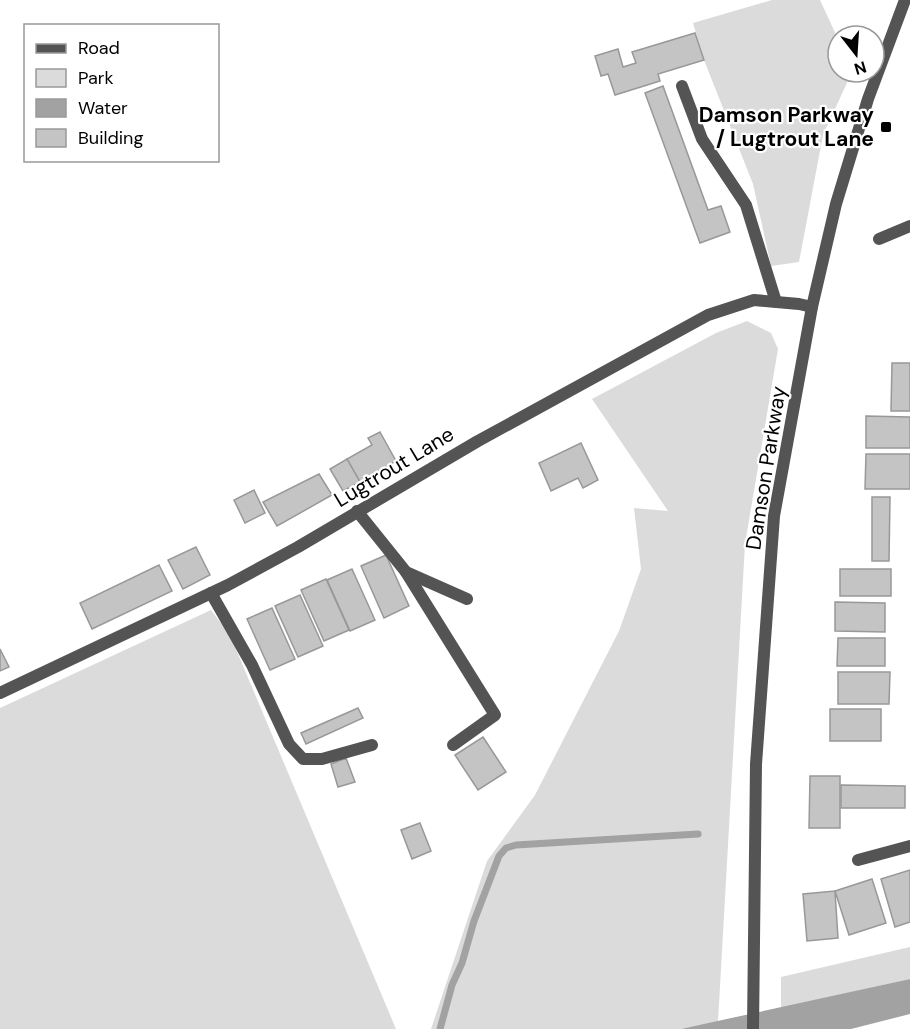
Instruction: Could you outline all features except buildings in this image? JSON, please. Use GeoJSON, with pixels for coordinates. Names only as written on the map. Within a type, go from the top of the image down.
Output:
{"type":"FeatureCollection","features":[{"type":"Feature","properties":{"kind":"street","name":"Damson Parkway"},"geometry":{"type":"LineString","coordinates":[[753,1029],[756,764],[774,516],[812,307],[836,204],[868,99],[905,0]]}},
{"type":"Feature","properties":{"kind":"street"},"geometry":{"type":"LineString","coordinates":[[682,87],[702,139],[746,205],[776,302]]}},
{"type":"Feature","properties":{"kind":"street"},"geometry":{"type":"LineString","coordinates":[[879,239],[910,226]]}},
{"type":"Feature","properties":{"kind":"street","name":"Lugtrout Lane"},"geometry":{"type":"LineString","coordinates":[[0,693],[211,593],[298,548],[478,441],[708,315],[754,300],[812,307]]}},
{"type":"Feature","properties":{"kind":"street"},"geometry":{"type":"LineString","coordinates":[[357,512],[406,572],[495,715],[453,745]]}},
{"type":"Feature","properties":{"kind":"street"},"geometry":{"type":"LineString","coordinates":[[406,572],[467,599]]}},
{"type":"Feature","properties":{"kind":"street"},"geometry":{"type":"LineString","coordinates":[[211,593],[252,665],[289,744],[303,759],[322,759],[372,745]]}},
{"type":"Feature","properties":{"kind":"street"},"geometry":{"type":"LineString","coordinates":[[858,860],[910,846]]}},
{"type":"Feature","properties":{"kind":"green space"},"geometry":{"type":"Polygon","coordinates":[[[772,0],[820,0],[831,24],[826,24],[826,84],[846,84],[823,135],[799,262],[771,266],[753,184],[704,60],[693,23],[772,0]]]}},
{"type":"Feature","properties":{"kind":"green space"},"geometry":{"type":"Polygon","coordinates":[[[747,321],[771,333],[778,349],[745,544],[718,1022],[681,1029],[431,1029],[487,861],[535,795],[619,631],[641,569],[634,508],[668,511],[592,399],[716,333],[747,321]]]}},
{"type":"Feature","properties":{"kind":"green space"},"geometry":{"type":"Polygon","coordinates":[[[211,610],[230,635],[396,1029],[0,1029],[0,708],[211,610]]]}},
{"type":"Feature","properties":{"kind":"green space"},"geometry":{"type":"Polygon","coordinates":[[[910,947],[910,979],[781,1008],[781,977],[910,947]]]}},
{"type":"Feature","properties":{"kind":"water"},"geometry":{"type":"Polygon","coordinates":[[[910,979],[910,1014],[851,1029],[681,1029],[910,979]]]}},
{"type":"Feature","properties":{"kind":"waterway"},"geometry":{"type":"LineString","coordinates":[[440,1029],[474,921],[499,856],[506,848],[516,845],[698,834]]}},
{"type":"Feature","properties":{"kind":"place","name":"Damson Parkway / Lugtrout Lane"},"geometry":{"type":"Point","coordinates":[886,127]}}]}
